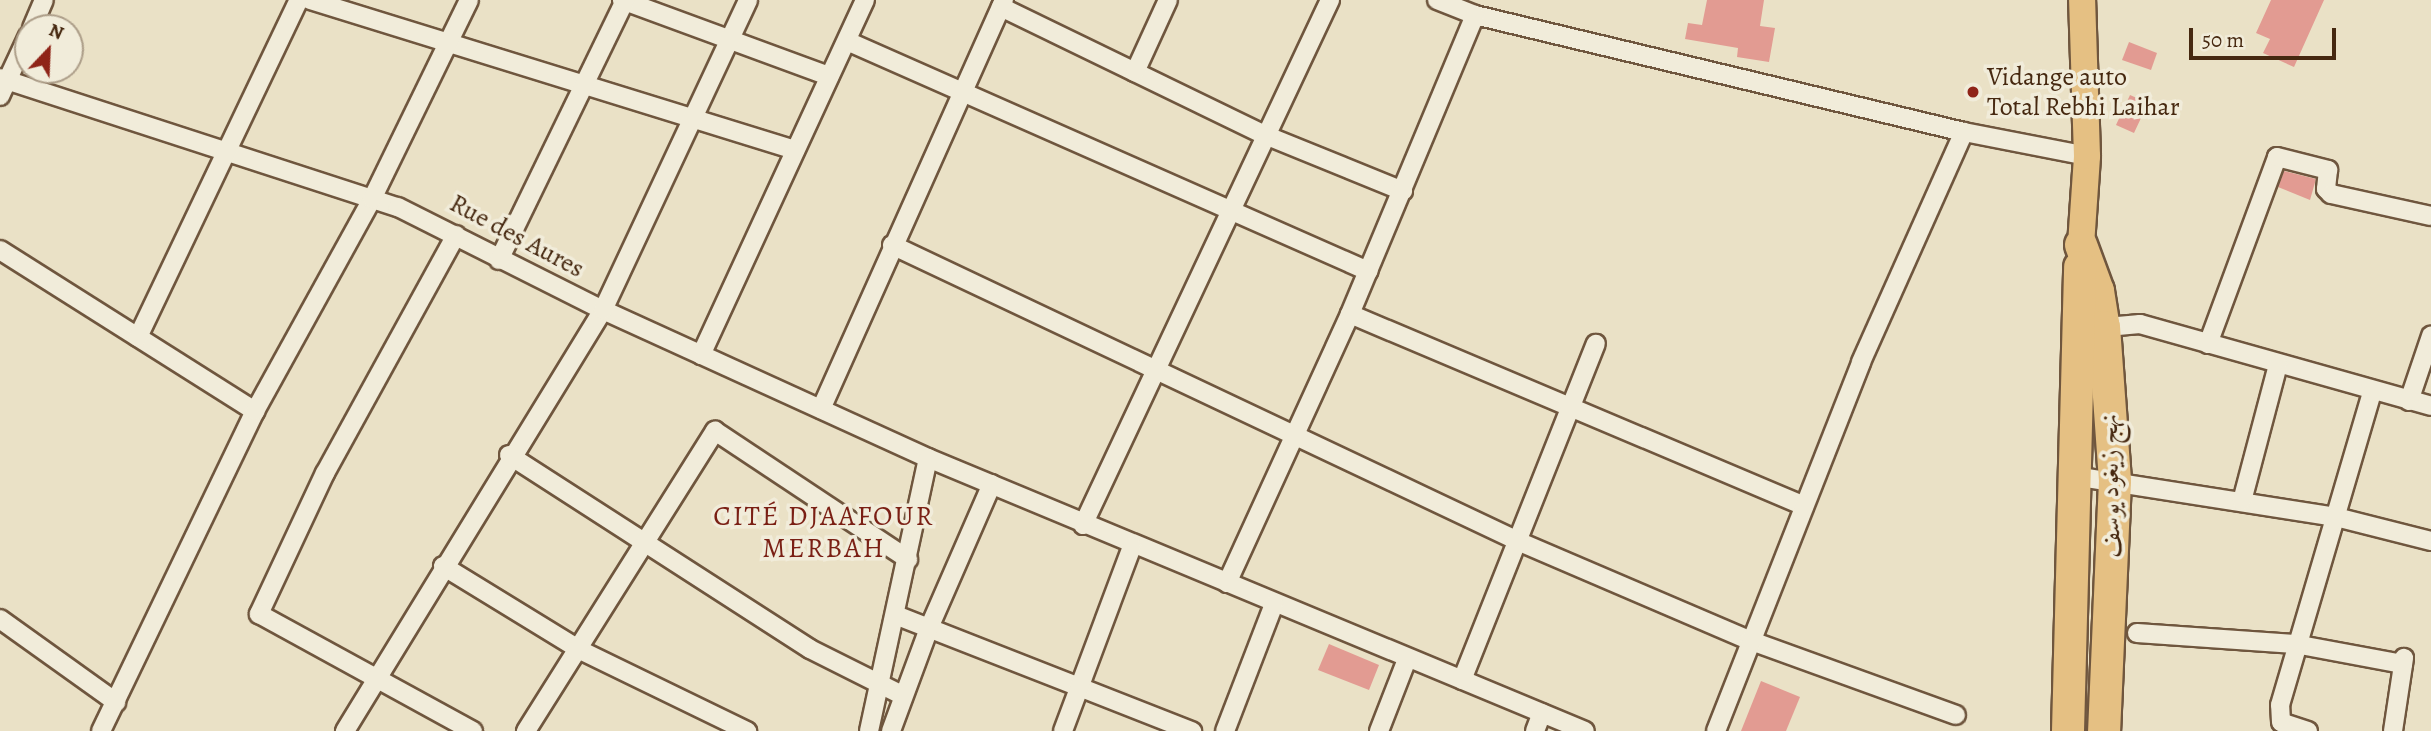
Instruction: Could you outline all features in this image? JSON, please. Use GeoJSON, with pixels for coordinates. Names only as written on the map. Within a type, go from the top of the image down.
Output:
{"type":"FeatureCollection","features":[{"type":"Feature","properties":{"kind":"highway","name":"نهج زيغود يوسف"},"geometry":{"type":"LineString","coordinates":[[2068,731],[2074,477],[2098,291],[2081,245]]}},
{"type":"Feature","properties":{"kind":"highway","name":"نهج زيغود يوسف"},"geometry":{"type":"LineString","coordinates":[[2091,329],[2115,481],[2104,731]]}},
{"type":"Feature","properties":{"kind":"main road","name":"نهج زيغود يوسف"},"geometry":{"type":"LineString","coordinates":[[2081,245],[2087,156],[2082,0]]}},
{"type":"Feature","properties":{"kind":"street"},"geometry":{"type":"LineString","coordinates":[[138,337],[224,149],[299,0]]}},
{"type":"Feature","properties":{"kind":"street"},"geometry":{"type":"LineString","coordinates":[[310,0],[794,150]]}},
{"type":"Feature","properties":{"kind":"street"},"geometry":{"type":"LineString","coordinates":[[101,731],[255,411],[372,199],[470,0]]}},
{"type":"Feature","properties":{"kind":"street"},"geometry":{"type":"LineString","coordinates":[[499,260],[587,85],[624,0],[829,76]]}},
{"type":"Feature","properties":{"kind":"street"},"geometry":{"type":"LineString","coordinates":[[345,731],[509,455],[603,310],[695,119],[748,0]]}},
{"type":"Feature","properties":{"kind":"street"},"geometry":{"type":"LineString","coordinates":[[701,355],[865,0]]}},
{"type":"Feature","properties":{"kind":"street"},"geometry":{"type":"LineString","coordinates":[[1135,72],[1168,0]]}},
{"type":"Feature","properties":{"kind":"street"},"geometry":{"type":"LineString","coordinates":[[1083,524],[1330,0]]}},
{"type":"Feature","properties":{"kind":"street"},"geometry":{"type":"LineString","coordinates":[[1437,0],[1475,15],[1964,132],[2087,156]]}},
{"type":"Feature","properties":{"kind":"street"},"geometry":{"type":"LineString","coordinates":[[821,409],[892,245],[1003,4],[1265,135],[1402,191]]}},
{"type":"Feature","properties":{"kind":"street"},"geometry":{"type":"LineString","coordinates":[[1227,583],[1350,314],[1475,15]]}},
{"type":"Feature","properties":{"kind":"street"},"geometry":{"type":"LineString","coordinates":[[846,41],[1368,271]]}},
{"type":"Feature","properties":{"kind":"street"},"geometry":{"type":"LineString","coordinates":[[3,85],[14,63]]}},
{"type":"Feature","properties":{"kind":"street","name":"Rue des Aures"},"geometry":{"type":"LineString","coordinates":[[3,85],[224,149],[372,199],[456,234],[499,260],[603,310],[928,458],[1132,546],[1585,731]]}},
{"type":"Feature","properties":{"kind":"street"},"geometry":{"type":"LineString","coordinates":[[1716,731],[1749,640],[1804,506],[1964,132]]}},
{"type":"Feature","properties":{"kind":"street"},"geometry":{"type":"LineString","coordinates":[[2208,344],[2277,157],[2328,170],[2326,189],[2332,194],[2429,210]]}},
{"type":"Feature","properties":{"kind":"street"},"geometry":{"type":"LineString","coordinates":[[456,234],[325,473],[259,614],[373,680],[473,731]]}},
{"type":"Feature","properties":{"kind":"street"},"geometry":{"type":"LineString","coordinates":[[892,245],[1158,367],[1293,437],[1520,542],[1749,640],[1956,715]]}},
{"type":"Feature","properties":{"kind":"street"},"geometry":{"type":"LineString","coordinates":[[0,250],[255,411]]}},
{"type":"Feature","properties":{"kind":"street"},"geometry":{"type":"LineString","coordinates":[[1350,314],[1572,404],[1804,506]]}},
{"type":"Feature","properties":{"kind":"street"},"geometry":{"type":"LineString","coordinates":[[2091,329],[2140,324],[2372,393],[2431,406]]}},
{"type":"Feature","properties":{"kind":"street"},"geometry":{"type":"LineString","coordinates":[[2409,401],[2431,336]]}},
{"type":"Feature","properties":{"kind":"street"},"geometry":{"type":"LineString","coordinates":[[1462,680],[1520,542],[1596,345]]}},
{"type":"Feature","properties":{"kind":"street"},"geometry":{"type":"LineString","coordinates":[[2242,501],[2278,365]]}},
{"type":"Feature","properties":{"kind":"street"},"geometry":{"type":"LineString","coordinates":[[2308,731],[2280,719],[2295,644],[2372,393]]}},
{"type":"Feature","properties":{"kind":"street"},"geometry":{"type":"LineString","coordinates":[[526,731],[580,650],[715,431],[908,559]]}},
{"type":"Feature","properties":{"kind":"street"},"geometry":{"type":"LineString","coordinates":[[509,455],[810,649],[902,695]]}},
{"type":"Feature","properties":{"kind":"street"},"geometry":{"type":"LineString","coordinates":[[869,731],[898,616],[928,458]]}},
{"type":"Feature","properties":{"kind":"street"},"geometry":{"type":"LineString","coordinates":[[2074,477],[2115,481],[2336,517],[2431,541]]}},
{"type":"Feature","properties":{"kind":"street"},"geometry":{"type":"LineString","coordinates":[[891,731],[902,695],[929,628],[992,484]]}},
{"type":"Feature","properties":{"kind":"street"},"geometry":{"type":"LineString","coordinates":[[1063,731],[1132,546]]}},
{"type":"Feature","properties":{"kind":"street"},"geometry":{"type":"LineString","coordinates":[[443,566],[580,650],[747,731]]}},
{"type":"Feature","properties":{"kind":"street"},"geometry":{"type":"LineString","coordinates":[[1226,731],[1274,604]]}},
{"type":"Feature","properties":{"kind":"street"},"geometry":{"type":"LineString","coordinates":[[898,616],[1078,689],[1192,731]]}},
{"type":"Feature","properties":{"kind":"street"},"geometry":{"type":"LineString","coordinates":[[0,619],[116,702]]}},
{"type":"Feature","properties":{"kind":"street"},"geometry":{"type":"LineString","coordinates":[[2137,633],[2295,644],[2404,661],[2393,731]]}},
{"type":"Feature","properties":{"kind":"street"},"geometry":{"type":"LineString","coordinates":[[1378,731],[1407,659]]}},
{"type":"Feature","properties":{"kind":"street"},"geometry":{"type":"LineString","coordinates":[[1535,731],[1542,713]]}},
{"type":"Feature","properties":{"kind":"building"},"geometry":{"type":"Polygon","coordinates":[[[1707,0],[1764,0],[1760,26],[1775,28],[1769,62],[1737,57],[1738,48],[1685,39],[1688,23],[1702,25],[1707,0]]]}},
{"type":"Feature","properties":{"kind":"building"},"geometry":{"type":"Polygon","coordinates":[[[2271,0],[2324,0],[2294,67],[2263,53],[2270,39],[2256,33],[2271,0]]]}},
{"type":"Feature","properties":{"kind":"building"},"geometry":{"type":"Polygon","coordinates":[[[2129,42],[2157,53],[2151,70],[2122,60],[2129,42]]]}},
{"type":"Feature","properties":{"kind":"building"},"geometry":{"type":"Polygon","coordinates":[[[2130,95],[2148,103],[2134,133],[2116,125],[2130,95]]]}},
{"type":"Feature","properties":{"kind":"building"},"geometry":{"type":"Polygon","coordinates":[[[2284,171],[2316,179],[2310,200],[2278,187],[2284,171]]]}},
{"type":"Feature","properties":{"kind":"building"},"geometry":{"type":"Polygon","coordinates":[[[1329,644],[1379,665],[1369,690],[1318,670],[1329,644]]]}},
{"type":"Feature","properties":{"kind":"building"},"geometry":{"type":"Polygon","coordinates":[[[1761,681],[1800,697],[1786,731],[1741,731],[1761,681]]]}},
{"type":"Feature","properties":{"kind":"place","name":"Vidange auto Total Rebhi Laihar"},"geometry":{"type":"Point","coordinates":[1973,92]}},
{"type":"Feature","properties":{"kind":"district","name":"CITÉ DJAAFOUR MERBAH"},"geometry":{"type":"Point","coordinates":[824,532]}}]}
